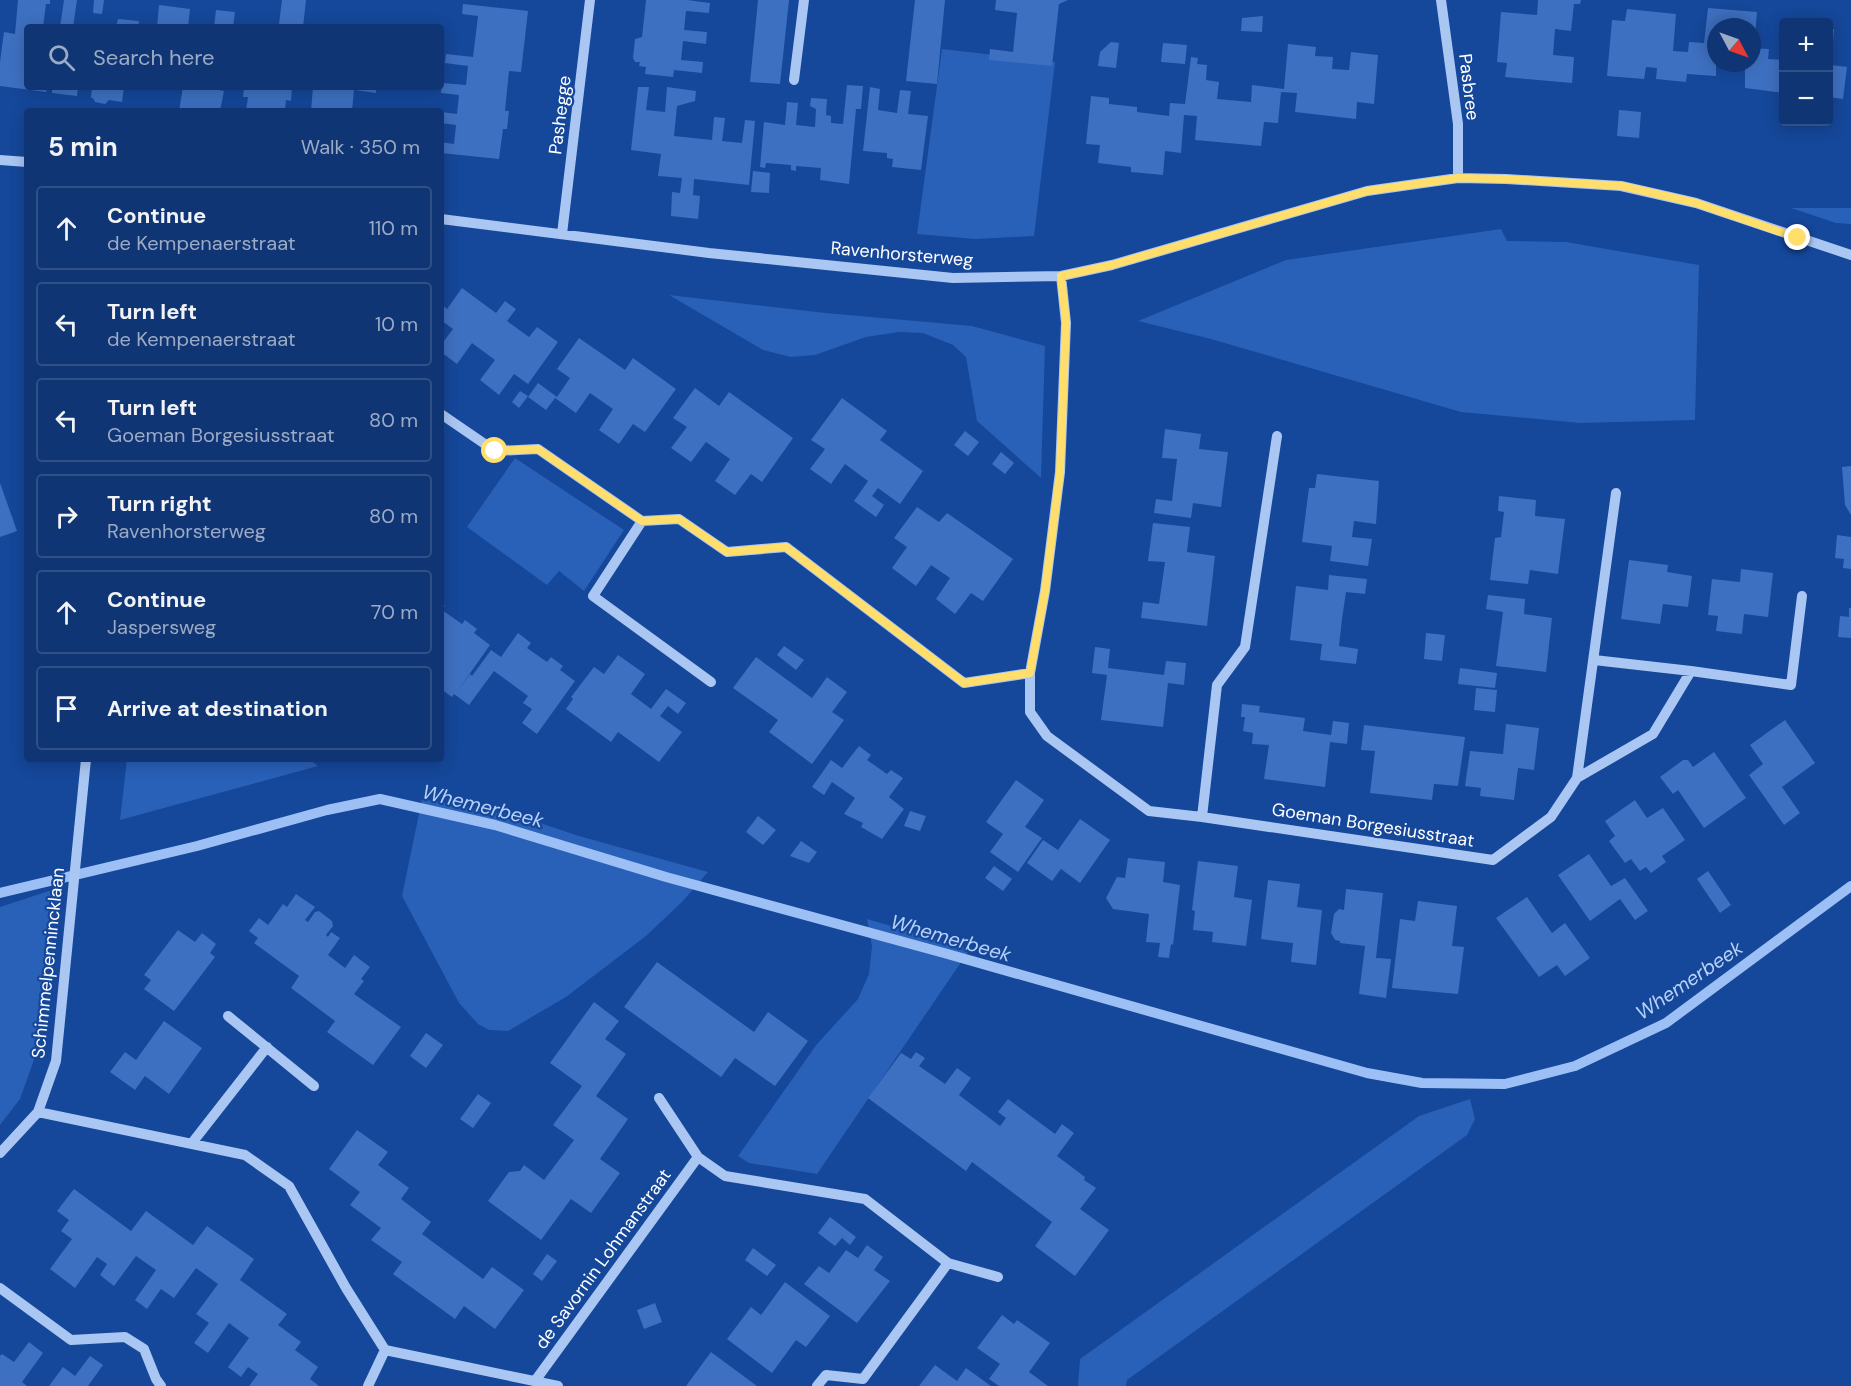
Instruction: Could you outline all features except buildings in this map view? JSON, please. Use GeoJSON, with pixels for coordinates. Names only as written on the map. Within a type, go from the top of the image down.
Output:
{"type":"FeatureCollection","features":[{"type":"Feature","properties":{"kind":"street","name":"Pashegge"},"geometry":{"type":"LineString","coordinates":[[562,234],[590,0]]}},
{"type":"Feature","properties":{"kind":"street"},"geometry":{"type":"LineString","coordinates":[[794,80],[804,0]]}},
{"type":"Feature","properties":{"kind":"street","name":"Pasbree"},"geometry":{"type":"LineString","coordinates":[[1441,0],[1458,124],[1458,178]]}},
{"type":"Feature","properties":{"kind":"street"},"geometry":{"type":"LineString","coordinates":[[0,160],[24,162]]}},
{"type":"Feature","properties":{"kind":"street","name":"Ravenhorsterweg"},"geometry":{"type":"LineString","coordinates":[[444,219],[709,253],[953,278],[1061,276],[1112,265],[1367,191],[1458,178],[1506,179],[1622,186],[1696,203],[1851,255]]}},
{"type":"Feature","properties":{"kind":"street","name":"Goeman Borgesiusstraat"},"geometry":{"type":"LineString","coordinates":[[1061,276],[1066,322],[1060,472],[1045,591],[1030,673],[1030,712],[1047,736],[1149,811],[1493,860],[1551,817],[1577,778],[1616,493]]}},
{"type":"Feature","properties":{"kind":"street"},"geometry":{"type":"LineString","coordinates":[[444,416],[495,451],[538,449],[642,521],[679,519],[727,552],[786,547],[964,683],[1030,673]]}},
{"type":"Feature","properties":{"kind":"street"},"geometry":{"type":"LineString","coordinates":[[1202,817],[1217,685],[1245,648],[1277,436]]}},
{"type":"Feature","properties":{"kind":"street"},"geometry":{"type":"LineString","coordinates":[[642,521],[593,597],[711,682]]}},
{"type":"Feature","properties":{"kind":"street"},"geometry":{"type":"LineString","coordinates":[[1594,660],[1791,685],[1802,596]]}},
{"type":"Feature","properties":{"kind":"street","name":"Goeman Borgesiusstraat"},"geometry":{"type":"LineString","coordinates":[[1577,778],[1653,734],[1691,671]]}},
{"type":"Feature","properties":{"kind":"street","name":"Schimmelpennincklaan"},"geometry":{"type":"LineString","coordinates":[[0,1153],[38,1112],[56,1061],[86,762]]}},
{"type":"Feature","properties":{"kind":"street"},"geometry":{"type":"LineString","coordinates":[[228,1016],[314,1086]]}},
{"type":"Feature","properties":{"kind":"street"},"geometry":{"type":"LineString","coordinates":[[192,1143],[267,1047]]}},
{"type":"Feature","properties":{"kind":"street"},"geometry":{"type":"LineString","coordinates":[[659,1098],[698,1157],[725,1176],[865,1199],[948,1263],[998,1278]]}},
{"type":"Feature","properties":{"kind":"street"},"geometry":{"type":"LineString","coordinates":[[38,1112],[245,1155],[289,1186],[385,1350],[558,1386]]}},
{"type":"Feature","properties":{"kind":"street","name":"de Savornin Lohmanstraat"},"geometry":{"type":"LineString","coordinates":[[535,1381],[698,1157]]}},
{"type":"Feature","properties":{"kind":"street"},"geometry":{"type":"LineString","coordinates":[[817,1386],[826,1375],[863,1379],[948,1263]]}},
{"type":"Feature","properties":{"kind":"street"},"geometry":{"type":"LineString","coordinates":[[0,1288],[71,1340],[125,1337],[144,1348],[161,1386]]}},
{"type":"Feature","properties":{"kind":"street"},"geometry":{"type":"LineString","coordinates":[[368,1386],[385,1350]]}},
{"type":"Feature","properties":{"kind":"shaded area"},"geometry":{"type":"Polygon","coordinates":[[[942,49],[1055,62],[1034,236],[976,239],[917,234],[942,49]]]}},
{"type":"Feature","properties":{"kind":"shaded area"},"geometry":{"type":"Polygon","coordinates":[[[1791,208],[1851,208],[1851,224],[1836,223],[1791,208]]]}},
{"type":"Feature","properties":{"kind":"shaded area"},"geometry":{"type":"Polygon","coordinates":[[[1501,229],[1507,241],[1566,242],[1699,265],[1695,420],[1580,423],[1461,412],[1211,339],[1138,321],[1286,260],[1501,229]]]}},
{"type":"Feature","properties":{"kind":"shaded area"},"geometry":{"type":"Polygon","coordinates":[[[669,295],[826,313],[972,326],[1045,346],[1041,478],[977,421],[966,357],[953,345],[923,333],[899,332],[866,337],[815,355],[791,357],[763,350],[669,295]]]}},
{"type":"Feature","properties":{"kind":"shaded area"},"geometry":{"type":"Polygon","coordinates":[[[515,458],[624,530],[584,591],[559,571],[547,585],[467,527],[515,458]]]}},
{"type":"Feature","properties":{"kind":"shaded area"},"geometry":{"type":"Polygon","coordinates":[[[127,762],[313,762],[318,766],[120,820],[127,762]]]}},
{"type":"Feature","properties":{"kind":"shaded area"},"geometry":{"type":"Polygon","coordinates":[[[422,799],[519,816],[579,836],[708,872],[683,901],[646,936],[566,997],[508,1031],[489,1030],[478,1024],[459,1003],[402,896],[422,799]]]}},
{"type":"Feature","properties":{"kind":"shaded area"},"geometry":{"type":"Polygon","coordinates":[[[52,890],[34,1060],[20,1099],[0,1125],[0,907],[52,890]]]}},
{"type":"Feature","properties":{"kind":"shaded area"},"geometry":{"type":"Polygon","coordinates":[[[867,919],[970,949],[817,1174],[749,1163],[738,1156],[817,1044],[858,999],[869,974],[872,946],[867,919]]]}},
{"type":"Feature","properties":{"kind":"shaded area"},"geometry":{"type":"Polygon","coordinates":[[[1470,1099],[1475,1119],[1467,1135],[1127,1380],[1126,1386],[1078,1386],[1080,1359],[1419,1116],[1470,1099]]]}},
{"type":"Feature","properties":{"kind":"waterway","name":"Whemerbeek"},"geometry":{"type":"LineString","coordinates":[[0,893],[197,846],[327,810],[380,799],[495,825],[666,877],[1367,1073],[1422,1083],[1505,1084],[1575,1066],[1666,1023],[1851,886]]}},
{"type":"Feature","properties":{"kind":"route"},"geometry":{"type":"LineString","coordinates":[[495,451],[538,449],[642,521],[679,519],[727,552],[786,547],[964,683],[1030,673],[1045,591],[1060,472],[1066,322],[1061,276],[1112,265],[1367,191],[1458,178],[1622,186],[1696,203],[1798,238]]}}]}
